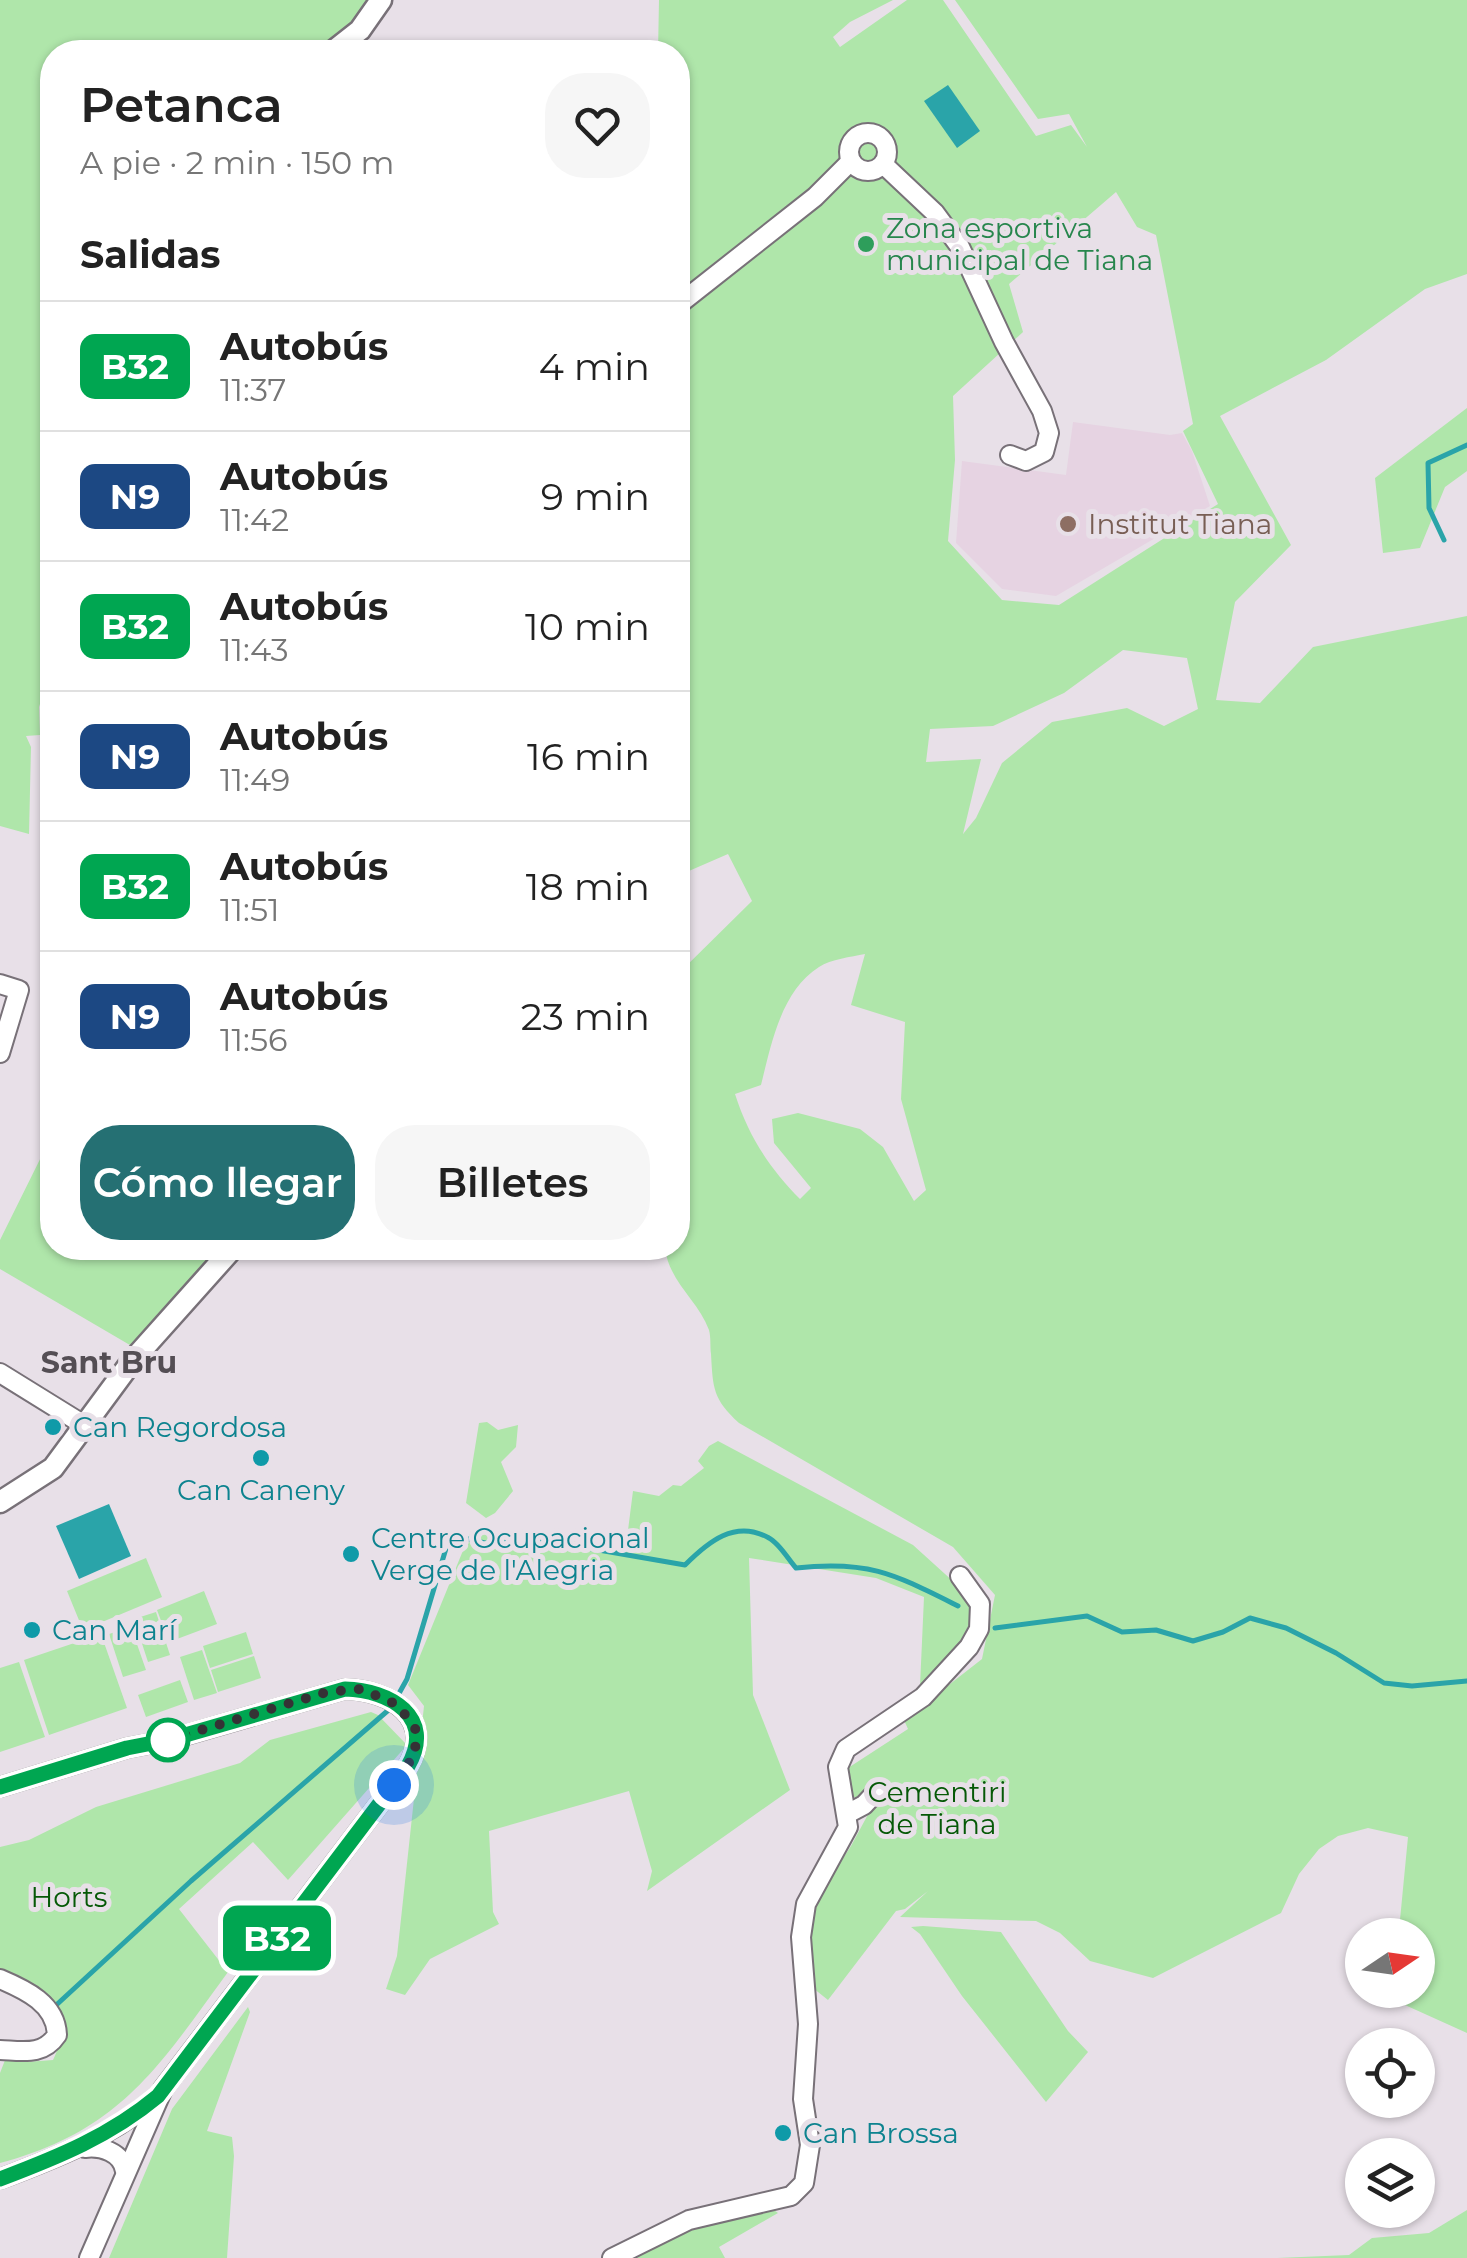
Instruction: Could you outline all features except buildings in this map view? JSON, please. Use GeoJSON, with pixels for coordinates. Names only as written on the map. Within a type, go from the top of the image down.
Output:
{"type":"FeatureCollection","features":[{"type":"Feature","properties":{"kind":"street"},"geometry":{"type":"LineString","coordinates":[[347,40],[360,30],[381,0]]}},
{"type":"Feature","properties":{"kind":"street"},"geometry":{"type":"LineString","coordinates":[[690,295],[815,197],[851,162],[851,141],[862,133],[870,132],[886,145],[882,164]]}},
{"type":"Feature","properties":{"kind":"street"},"geometry":{"type":"LineString","coordinates":[[851,162],[866,171],[882,164]]}},
{"type":"Feature","properties":{"kind":"street"},"geometry":{"type":"LineString","coordinates":[[882,164],[935,213],[960,247],[1004,342],[1042,411],[1048,433],[1044,452],[1026,461],[1010,455]]}},
{"type":"Feature","properties":{"kind":"street"},"geometry":{"type":"LineString","coordinates":[[0,984],[19,990],[0,1053]]}},
{"type":"Feature","properties":{"kind":"street"},"geometry":{"type":"LineString","coordinates":[[0,1502],[53,1468],[135,1356],[222,1260]]}},
{"type":"Feature","properties":{"kind":"street"},"geometry":{"type":"LineString","coordinates":[[0,1374],[84,1425]]}},
{"type":"Feature","properties":{"kind":"street"},"geometry":{"type":"LineString","coordinates":[[612,2258],[689,2220],[791,2196],[804,2184],[810,2145],[803,2100],[808,2024],[802,1917],[845,1837],[847,1814],[838,1777],[846,1749],[923,1698],[960,1661],[979,1628],[980,1604],[960,1576]]}},
{"type":"Feature","properties":{"kind":"street"},"geometry":{"type":"LineString","coordinates":[[0,1788],[327,1692],[361,1689],[387,1698],[405,1712],[418,1736],[408,1766],[158,2096],[128,2121],[79,2149],[0,2179]]}},
{"type":"Feature","properties":{"kind":"street"},"geometry":{"type":"LineString","coordinates":[[847,1814],[864,1805],[876,1792]]}},
{"type":"Feature","properties":{"kind":"street"},"geometry":{"type":"LineString","coordinates":[[0,1979],[43,2003],[54,2014],[57,2035],[46,2048],[32,2052],[0,2050]]}},
{"type":"Feature","properties":{"kind":"street"},"geometry":{"type":"LineString","coordinates":[[0,2038],[32,2052]]}},
{"type":"Feature","properties":{"kind":"street"},"geometry":{"type":"LineString","coordinates":[[89,2258],[158,2096]]}},
{"type":"Feature","properties":{"kind":"street"},"geometry":{"type":"LineString","coordinates":[[79,2149],[99,2146],[124,2163],[126,2171]]}},
{"type":"Feature","properties":{"kind":"shaded area","name":"Institut Tiana"},"geometry":{"type":"Polygon","coordinates":[[[1073,422],[1170,435],[1182,433],[1210,506],[1056,596],[1002,589],[956,543],[962,461],[1066,475],[1073,422]]]}},
{"type":"Feature","properties":{"kind":"green space"},"geometry":{"type":"Polygon","coordinates":[[[0,0],[371,0],[337,40],[40,40],[40,735],[26,736],[31,747],[29,834],[0,826],[0,0]]]}},
{"type":"Feature","properties":{"kind":"green space","name":"Cementiri de Tiana"},"geometry":{"type":"Polygon","coordinates":[[[659,0],[893,0],[850,22],[833,37],[840,47],[907,0],[943,0],[1036,136],[1071,125],[1087,147],[1069,114],[1038,119],[955,0],[1467,0],[1467,274],[1425,289],[1326,360],[1220,416],[1291,545],[1235,602],[1216,700],[1260,703],[1313,647],[1467,616],[1467,2033],[1412,2008],[1435,2008],[1435,1918],[1400,1918],[1408,1837],[1368,1828],[1338,1836],[1319,1849],[1299,1874],[1281,1913],[1153,1978],[1090,1961],[1060,1933],[1036,1921],[900,1917],[928,1891],[905,1909],[896,1911],[828,2000],[813,1988],[808,1947],[813,1904],[879,1794],[858,1799],[850,1795],[848,1768],[908,1729],[904,1720],[982,1659],[995,1595],[953,1547],[730,1415],[714,1385],[709,1330],[668,1260],[690,1260],[690,962],[752,901],[728,854],[690,871],[690,40],[658,40],[659,0]],[[1116,192],[1009,284],[1023,332],[953,396],[955,460],[948,541],[1002,600],[1059,605],[1218,504],[1183,431],[1193,424],[1156,235],[1137,227],[1116,192]],[[1123,650],[1064,693],[993,726],[930,729],[926,762],[981,759],[963,834],[976,818],[1002,763],[1052,722],[1127,708],[1164,726],[1198,709],[1187,658],[1123,650]],[[865,954],[824,964],[806,977],[779,1020],[761,1085],[735,1094],[761,1150],[800,1199],[811,1188],[774,1143],[772,1119],[798,1113],[860,1129],[883,1147],[914,1201],[926,1190],[901,1099],[905,1022],[851,1005],[865,954]]]}},
{"type":"Feature","properties":{"kind":"green space"},"geometry":{"type":"Polygon","coordinates":[[[1467,408],[1467,471],[1445,487],[1420,548],[1383,553],[1375,478],[1467,408]]]}},
{"type":"Feature","properties":{"kind":"green space"},"geometry":{"type":"Polygon","coordinates":[[[40,1159],[40,1260],[213,1260],[135,1348],[0,1269],[0,1240],[40,1159]]]}},
{"type":"Feature","properties":{"kind":"green space"},"geometry":{"type":"Polygon","coordinates":[[[487,1422],[498,1430],[518,1425],[516,1447],[501,1462],[513,1491],[486,1518],[466,1503],[479,1423],[487,1422]]]}},
{"type":"Feature","properties":{"kind":"green space"},"geometry":{"type":"Polygon","coordinates":[[[718,1441],[913,1545],[966,1593],[971,1607],[970,1623],[953,1655],[920,1686],[924,1597],[876,1578],[749,1558],[753,1695],[790,1790],[647,1891],[652,1871],[629,1791],[489,1831],[493,1912],[499,1924],[430,1959],[405,1995],[386,1989],[397,1956],[424,1706],[408,1685],[471,1531],[626,1546],[633,1491],[659,1496],[673,1485],[681,1486],[704,1468],[698,1461],[718,1441]]]}},
{"type":"Feature","properties":{"kind":"green space"},"geometry":{"type":"Polygon","coordinates":[[[146,1558],[162,1597],[83,1630],[67,1591],[146,1558]]]}},
{"type":"Feature","properties":{"kind":"green space"},"geometry":{"type":"Polygon","coordinates":[[[204,1591],[217,1624],[169,1642],[157,1610],[204,1591]]]}},
{"type":"Feature","properties":{"kind":"green space"},"geometry":{"type":"Polygon","coordinates":[[[156,1612],[170,1655],[148,1662],[134,1619],[156,1612]]]}},
{"type":"Feature","properties":{"kind":"green space"},"geometry":{"type":"Polygon","coordinates":[[[131,1627],[146,1670],[123,1677],[109,1634],[131,1627]]]}},
{"type":"Feature","properties":{"kind":"green space"},"geometry":{"type":"Polygon","coordinates":[[[246,1632],[253,1654],[210,1668],[203,1646],[246,1632]]]}},
{"type":"Feature","properties":{"kind":"green space"},"geometry":{"type":"Polygon","coordinates":[[[101,1634],[127,1708],[49,1735],[24,1660],[101,1634]]]}},
{"type":"Feature","properties":{"kind":"green space"},"geometry":{"type":"Polygon","coordinates":[[[202,1650],[217,1693],[194,1700],[180,1657],[202,1650]]]}},
{"type":"Feature","properties":{"kind":"green space"},"geometry":{"type":"Polygon","coordinates":[[[254,1656],[261,1678],[218,1692],[211,1670],[254,1656]]]}},
{"type":"Feature","properties":{"kind":"green space"},"geometry":{"type":"Polygon","coordinates":[[[19,1662],[45,1737],[0,1752],[0,1668],[19,1662]]]}},
{"type":"Feature","properties":{"kind":"green space"},"geometry":{"type":"Polygon","coordinates":[[[180,1680],[188,1702],[146,1717],[138,1695],[180,1680]]]}},
{"type":"Feature","properties":{"kind":"green space","name":"Horts"},"geometry":{"type":"Polygon","coordinates":[[[371,1712],[407,1745],[288,1880],[253,1842],[179,1909],[228,1972],[157,2065],[134,2091],[77,2133],[0,2163],[0,2073],[7,2055],[26,2062],[53,2060],[63,2025],[54,2002],[0,1970],[0,1847],[29,1840],[96,1807],[240,1763],[270,1740],[371,1712]]]}},
{"type":"Feature","properties":{"kind":"green space"},"geometry":{"type":"Polygon","coordinates":[[[911,1927],[1001,1932],[1068,2031],[1088,2052],[1046,2102],[911,1927]]]}},
{"type":"Feature","properties":{"kind":"green space"},"geometry":{"type":"Polygon","coordinates":[[[248,2007],[250,2012],[207,2131],[232,2137],[227,2258],[109,2258],[172,2109],[248,2007]]]}},
{"type":"Feature","properties":{"kind":"green space"},"geometry":{"type":"Polygon","coordinates":[[[767,2205],[778,2213],[719,2247],[725,2258],[628,2258],[710,2221],[767,2205]]]}},
{"type":"Feature","properties":{"kind":"green space"},"geometry":{"type":"Polygon","coordinates":[[[1467,2210],[1467,2258],[1277,2258],[1349,2255],[1372,2238],[1429,2233],[1467,2210]]]}},
{"type":"Feature","properties":{"kind":"water"},"geometry":{"type":"Polygon","coordinates":[[[948,85],[980,131],[957,148],[924,101],[948,85]]]}},
{"type":"Feature","properties":{"kind":"water"},"geometry":{"type":"Polygon","coordinates":[[[109,1504],[131,1556],[79,1579],[56,1526],[109,1504]]]}},
{"type":"Feature","properties":{"kind":"waterway"},"geometry":{"type":"LineString","coordinates":[[1444,540],[1429,508],[1428,463],[1467,445]]}},
{"type":"Feature","properties":{"kind":"waterway"},"geometry":{"type":"LineString","coordinates":[[397,1697],[407,1679],[450,1535],[485,1543],[541,1540],[685,1565],[713,1541],[745,1531],[773,1540],[796,1568],[843,1566],[880,1572],[958,1606]]}},
{"type":"Feature","properties":{"kind":"waterway"},"geometry":{"type":"LineString","coordinates":[[995,1628],[1087,1616],[1122,1632],[1156,1630],[1193,1641],[1250,1618],[1286,1628],[1384,1683],[1412,1686],[1467,1681]]}},
{"type":"Feature","properties":{"kind":"waterway"},"geometry":{"type":"LineString","coordinates":[[53,2008],[191,1881],[392,1707]]}},
{"type":"Feature","properties":{"kind":"bus line","name":"B32"},"geometry":{"type":"LineString","coordinates":[[0,1787],[345,1689],[361,1689],[392,1701],[410,1718],[418,1736],[408,1766],[158,2096],[128,2121],[79,2149],[0,2179]]}},
{"type":"Feature","properties":{"kind":"place","name":"Zona esportiva municipal de Tiana"},"geometry":{"type":"Point","coordinates":[866,244]}},
{"type":"Feature","properties":{"kind":"place","name":"Institut Tiana"},"geometry":{"type":"Point","coordinates":[1068,524]}},
{"type":"Feature","properties":{"kind":"place","name":"Can Regordosa"},"geometry":{"type":"Point","coordinates":[53,1427]}},
{"type":"Feature","properties":{"kind":"place","name":"Can Caneny"},"geometry":{"type":"Point","coordinates":[261,1458]}},
{"type":"Feature","properties":{"kind":"place","name":"Centre Ocupacional Verge de l'Alegria"},"geometry":{"type":"Point","coordinates":[351,1554]}},
{"type":"Feature","properties":{"kind":"place","name":"Can Marí"},"geometry":{"type":"Point","coordinates":[32,1630]}},
{"type":"Feature","properties":{"kind":"place","name":"Can Brossa"},"geometry":{"type":"Point","coordinates":[783,2133]}},
{"type":"Feature","properties":{"kind":"district","name":"Sant Bru"},"geometry":{"type":"Point","coordinates":[109,1362]}},
{"type":"Feature","properties":{"kind":"route"},"geometry":{"type":"LineString","coordinates":[[168,1740],[327,1692],[361,1689],[398,1705],[416,1730],[415,1754],[394,1785]]}}]}
